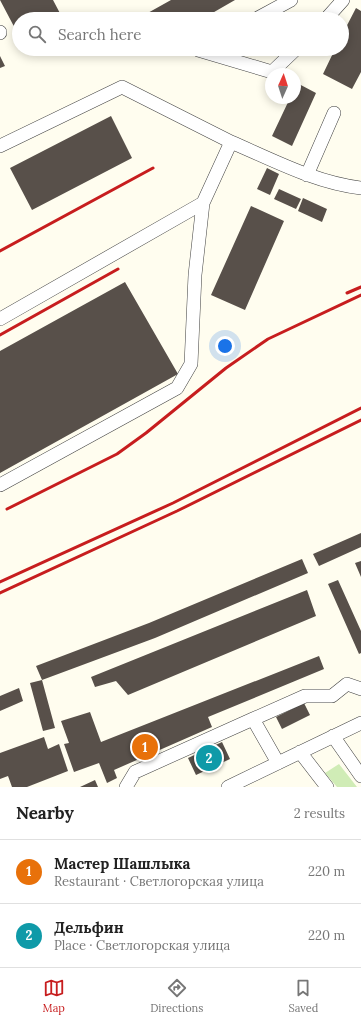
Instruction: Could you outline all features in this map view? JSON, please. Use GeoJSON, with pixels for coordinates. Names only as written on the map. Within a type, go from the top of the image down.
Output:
{"type":"FeatureCollection","features":[{"type":"Feature","properties":{"kind":"street"},"geometry":{"type":"LineString","coordinates":[[269,12],[291,0]]}},
{"type":"Feature","properties":{"kind":"street"},"geometry":{"type":"LineString","coordinates":[[333,12],[344,0]]}},
{"type":"Feature","properties":{"kind":"street"},"geometry":{"type":"LineString","coordinates":[[218,56],[272,72],[289,56]]}},
{"type":"Feature","properties":{"kind":"street"},"geometry":{"type":"LineString","coordinates":[[0,146],[122,87],[231,142],[307,175],[350,187],[361,188]]}},
{"type":"Feature","properties":{"kind":"street"},"geometry":{"type":"LineString","coordinates":[[307,175],[334,113]]}},
{"type":"Feature","properties":{"kind":"street"},"geometry":{"type":"LineString","coordinates":[[0,485],[177,388],[191,364],[195,275],[204,203],[231,142]]}},
{"type":"Feature","properties":{"kind":"street"},"geometry":{"type":"LineString","coordinates":[[0,319],[204,203]]}},
{"type":"Feature","properties":{"kind":"street"},"geometry":{"type":"LineString","coordinates":[[126,787],[135,772],[305,696],[332,696],[347,684],[361,690]]}},
{"type":"Feature","properties":{"kind":"street"},"geometry":{"type":"LineString","coordinates":[[253,719],[278,763]]}},
{"type":"Feature","properties":{"kind":"street"},"geometry":{"type":"LineString","coordinates":[[228,787],[361,723]]}},
{"type":"Feature","properties":{"kind":"street"},"geometry":{"type":"LineString","coordinates":[[333,736],[361,776]]}},
{"type":"Feature","properties":{"kind":"street"},"geometry":{"type":"LineString","coordinates":[[300,752],[327,787]]}},
{"type":"Feature","properties":{"kind":"green space"},"geometry":{"type":"Polygon","coordinates":[[[339,764],[357,787],[337,787],[325,773],[339,764]]]}},
{"type":"Feature","properties":{"kind":"building"},"geometry":{"type":"Polygon","coordinates":[[[0,0],[53,0],[59,12],[12,12],[12,23],[0,0]]]}},
{"type":"Feature","properties":{"kind":"building"},"geometry":{"type":"Polygon","coordinates":[[[171,0],[235,0],[214,12],[150,12],[171,0]]]}},
{"type":"Feature","properties":{"kind":"building"},"geometry":{"type":"Polygon","coordinates":[[[356,8],[361,11],[361,72],[352,89],[323,74],[332,56],[349,56],[349,22],[356,8]]]}},
{"type":"Feature","properties":{"kind":"building"},"geometry":{"type":"Polygon","coordinates":[[[0,56],[5,66],[0,68],[0,56]]]}},
{"type":"Feature","properties":{"kind":"building"},"geometry":{"type":"Polygon","coordinates":[[[301,85],[316,93],[292,146],[272,136],[287,104],[301,104],[301,85]]]}},
{"type":"Feature","properties":{"kind":"building"},"geometry":{"type":"Polygon","coordinates":[[[111,116],[132,158],[32,210],[10,168],[111,116]]]}},
{"type":"Feature","properties":{"kind":"building"},"geometry":{"type":"Polygon","coordinates":[[[267,168],[279,174],[270,195],[257,189],[267,168]]]}},
{"type":"Feature","properties":{"kind":"building"},"geometry":{"type":"Polygon","coordinates":[[[279,189],[301,199],[296,209],[274,199],[279,189]]]}},
{"type":"Feature","properties":{"kind":"building"},"geometry":{"type":"Polygon","coordinates":[[[303,198],[327,209],[322,222],[298,211],[303,198]]]}},
{"type":"Feature","properties":{"kind":"building"},"geometry":{"type":"Polygon","coordinates":[[[251,206],[284,221],[245,310],[211,295],[251,206]]]}},
{"type":"Feature","properties":{"kind":"building"},"geometry":{"type":"Polygon","coordinates":[[[125,282],[178,374],[0,473],[0,351],[125,282]]]}},
{"type":"Feature","properties":{"kind":"building"},"geometry":{"type":"Polygon","coordinates":[[[361,533],[361,547],[319,566],[313,554],[361,533]]]}},
{"type":"Feature","properties":{"kind":"building"},"geometry":{"type":"Polygon","coordinates":[[[302,559],[308,573],[155,638],[42,680],[36,666],[149,623],[302,559]]]}},
{"type":"Feature","properties":{"kind":"building"},"geometry":{"type":"Polygon","coordinates":[[[361,561],[361,577],[355,563],[361,561]]]}},
{"type":"Feature","properties":{"kind":"building"},"geometry":{"type":"Polygon","coordinates":[[[338,580],[361,631],[361,653],[359,654],[328,584],[338,580]]]}},
{"type":"Feature","properties":{"kind":"building"},"geometry":{"type":"Polygon","coordinates":[[[307,590],[316,616],[128,695],[116,681],[95,687],[91,677],[307,590]]]}},
{"type":"Feature","properties":{"kind":"building"},"geometry":{"type":"Polygon","coordinates":[[[319,656],[324,669],[208,717],[212,727],[114,770],[117,778],[107,783],[99,763],[74,772],[64,744],[69,743],[61,721],[90,712],[101,742],[319,656]]]}},
{"type":"Feature","properties":{"kind":"building"},"geometry":{"type":"Polygon","coordinates":[[[42,680],[55,728],[43,731],[30,683],[42,680]]]}},
{"type":"Feature","properties":{"kind":"building"},"geometry":{"type":"Polygon","coordinates":[[[19,688],[23,701],[0,711],[0,696],[19,688]]]}},
{"type":"Feature","properties":{"kind":"building"},"geometry":{"type":"Polygon","coordinates":[[[304,703],[310,715],[282,729],[276,717],[304,703]]]}},
{"type":"Feature","properties":{"kind":"building"},"geometry":{"type":"Polygon","coordinates":[[[44,737],[48,749],[59,744],[68,771],[27,787],[12,787],[8,776],[0,779],[0,753],[44,737]]]}},
{"type":"Feature","properties":{"kind":"building"},"geometry":{"type":"Polygon","coordinates":[[[222,742],[230,759],[196,775],[188,758],[222,742]]]}},
{"type":"Feature","properties":{"kind":"building"},"geometry":{"type":"Polygon","coordinates":[[[95,780],[98,787],[80,787],[95,780]]]}},
{"type":"Feature","properties":{"kind":"railway"},"geometry":{"type":"LineString","coordinates":[[0,251],[153,168]]}},
{"type":"Feature","properties":{"kind":"railway"},"geometry":{"type":"LineString","coordinates":[[0,335],[118,269]]}},
{"type":"Feature","properties":{"kind":"railway"},"geometry":{"type":"LineString","coordinates":[[347,293],[361,287]]}},
{"type":"Feature","properties":{"kind":"railway"},"geometry":{"type":"LineString","coordinates":[[7,509],[117,454],[146,433],[226,368],[268,339],[361,295]]}},
{"type":"Feature","properties":{"kind":"railway"},"geometry":{"type":"LineString","coordinates":[[0,582],[173,503],[361,408]]}},
{"type":"Feature","properties":{"kind":"railway"},"geometry":{"type":"LineString","coordinates":[[0,593],[177,511],[361,420]]}},
{"type":"Feature","properties":{"kind":"place","name":"Мастер Шашлыка"},"geometry":{"type":"Point","coordinates":[145,747]}},
{"type":"Feature","properties":{"kind":"place","name":"Дельфин"},"geometry":{"type":"Point","coordinates":[209,758]}}]}
